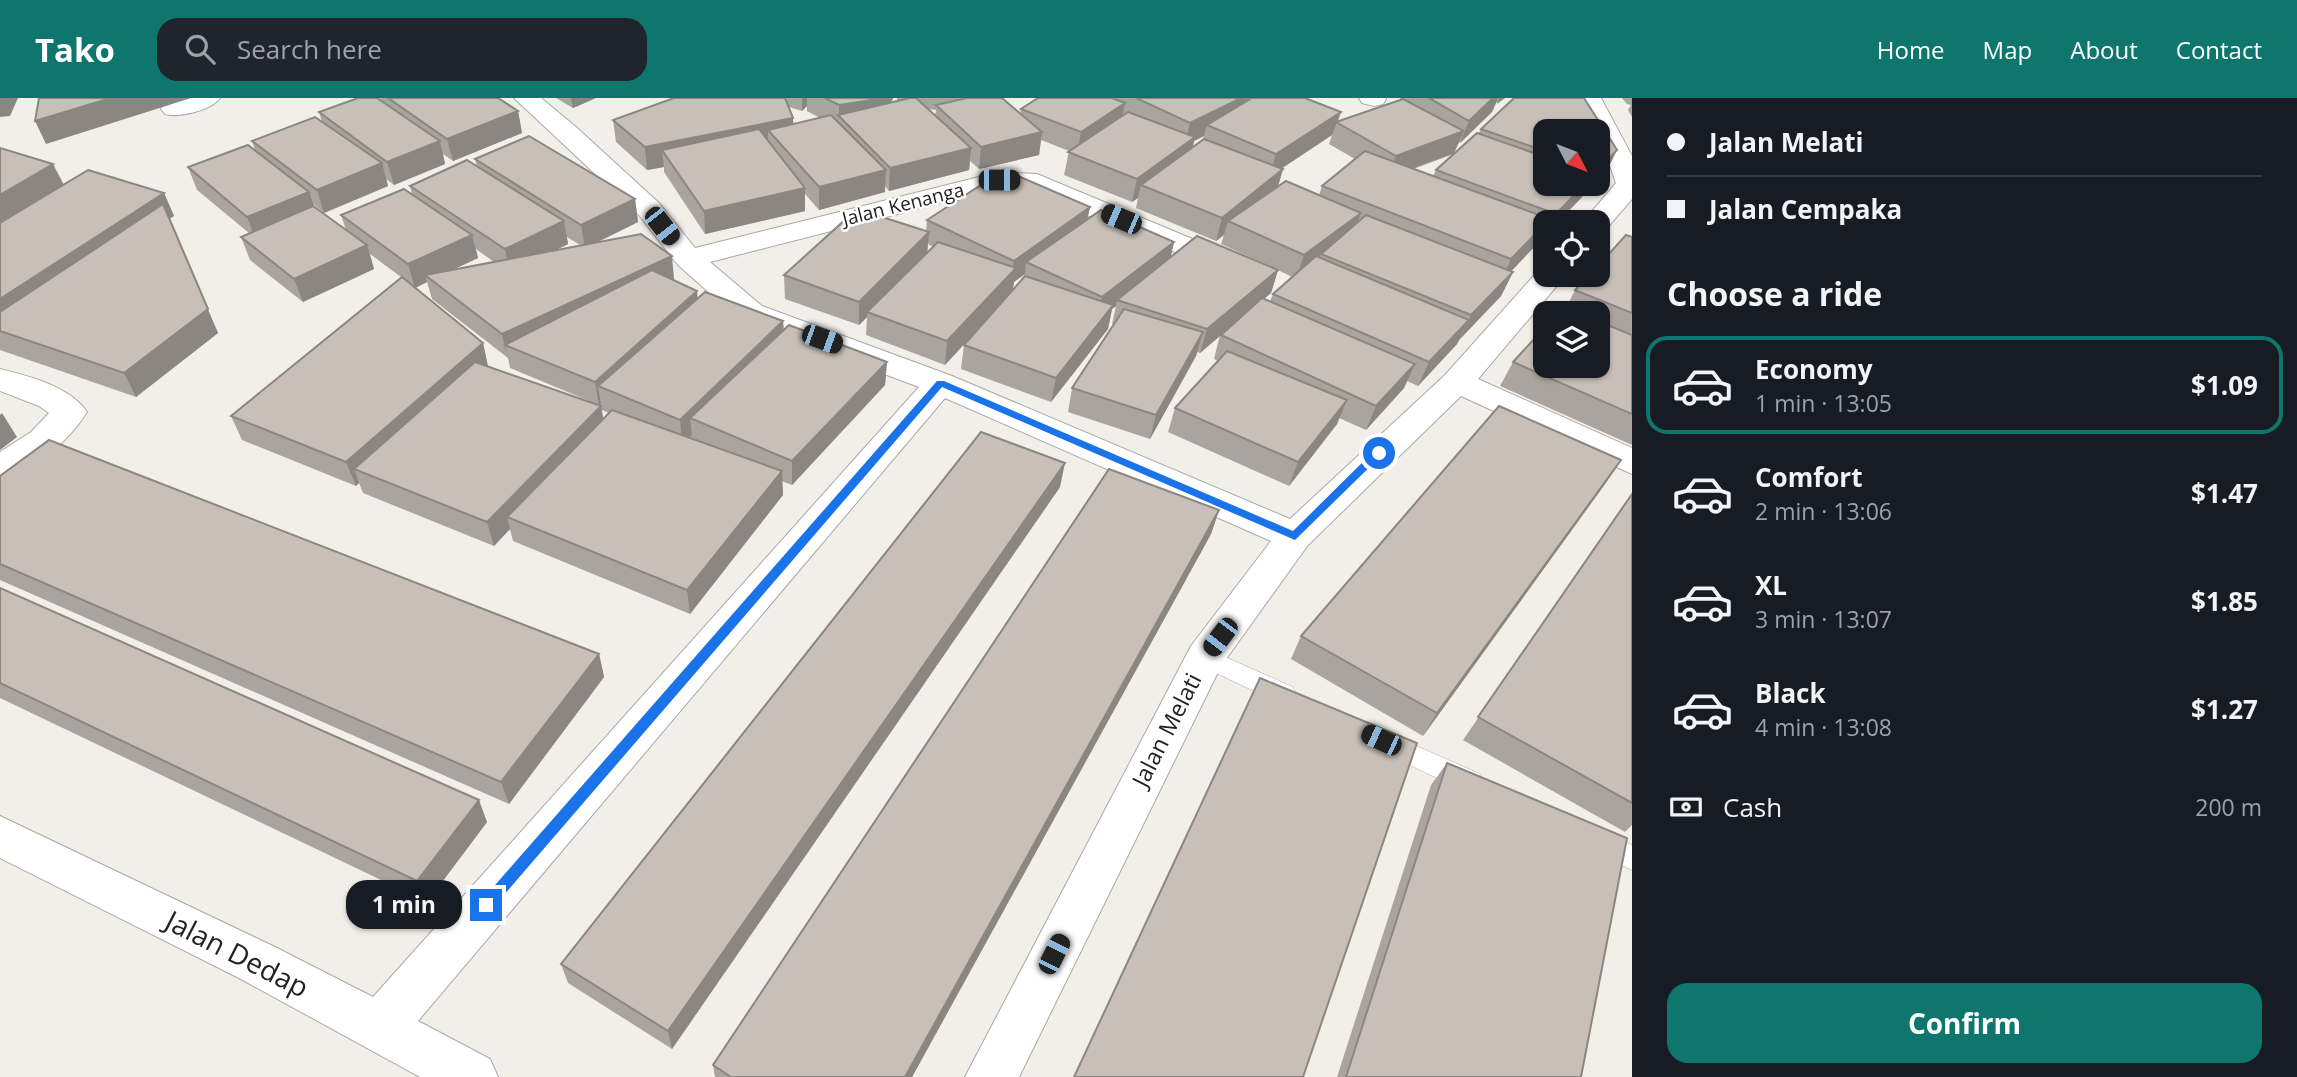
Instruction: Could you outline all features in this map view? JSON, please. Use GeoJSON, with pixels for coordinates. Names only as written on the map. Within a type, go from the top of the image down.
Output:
{"type":"FeatureCollection","features":[{"type":"Feature","properties":{"kind":"street"},"geometry":{"type":"LineString","coordinates":[[174,109],[208,98]]}},
{"type":"Feature","properties":{"kind":"street"},"geometry":{"type":"LineString","coordinates":[[526,98],[555,137],[649,209],[688,259],[751,313],[940,383],[1295,536]]}},
{"type":"Feature","properties":{"kind":"street"},"geometry":{"type":"LineString","coordinates":[[1589,98],[1611,137],[1631,185],[1608,210]]}},
{"type":"Feature","properties":{"kind":"street","name":"Jalan Kenanga"},"geometry":{"type":"LineString","coordinates":[[688,259],[999,180],[1027,180],[1192,249]]}},
{"type":"Feature","properties":{"kind":"street","name":"Jalan Melati"},"geometry":{"type":"LineString","coordinates":[[991,1077],[1205,657],[1295,536],[1379,453],[1457,382],[1540,287]]}},
{"type":"Feature","properties":{"kind":"street"},"geometry":{"type":"LineString","coordinates":[[0,379],[51,398],[70,412],[43,440],[0,469]]}},
{"type":"Feature","properties":{"kind":"street"},"geometry":{"type":"LineString","coordinates":[[1457,382],[1632,463]]}},
{"type":"Feature","properties":{"kind":"street"},"geometry":{"type":"LineString","coordinates":[[380,1027],[940,383]]}},
{"type":"Feature","properties":{"kind":"street","name":"Jalan Dedap"},"geometry":{"type":"LineString","coordinates":[[1,841],[256,962],[472,1077]]}},
{"type":"Feature","properties":{"kind":"lane"},"geometry":{"type":"LineString","coordinates":[[1205,657],[1305,704]]}},
{"type":"Feature","properties":{"kind":"lane"},"geometry":{"type":"LineString","coordinates":[[1368,734],[1494,793]]}},
{"type":"Feature","properties":{"kind":"lane"},"geometry":{"type":"LineString","coordinates":[[1569,828],[1632,858]]}},
{"type":"Feature","properties":{"kind":"building"},"geometry":{"type":"Polygon","coordinates":[[[39,98],[111,98],[35,121],[39,98]]]}},
{"type":"Feature","properties":{"kind":"building"},"geometry":{"type":"Polygon","coordinates":[[[358,98],[377,98],[440,141],[387,162],[319,112],[358,98]]]}},
{"type":"Feature","properties":{"kind":"building"},"geometry":{"type":"Polygon","coordinates":[[[388,98],[498,98],[518,111],[447,139],[388,98]]]}},
{"type":"Feature","properties":{"kind":"building"},"geometry":{"type":"Polygon","coordinates":[[[674,98],[785,98],[793,118],[645,147],[613,120],[674,98]]]}},
{"type":"Feature","properties":{"kind":"building"},"geometry":{"type":"Polygon","coordinates":[[[825,98],[885,98],[839,105],[825,98]]]}},
{"type":"Feature","properties":{"kind":"building"},"geometry":{"type":"Polygon","coordinates":[[[916,98],[971,148],[890,168],[838,115],[916,98]]]}},
{"type":"Feature","properties":{"kind":"building"},"geometry":{"type":"Polygon","coordinates":[[[967,98],[1002,98],[1042,132],[981,147],[936,105],[967,98]]]}},
{"type":"Feature","properties":{"kind":"building"},"geometry":{"type":"Polygon","coordinates":[[[1038,98],[1112,98],[1125,103],[1081,132],[1021,109],[1038,98]]]}},
{"type":"Feature","properties":{"kind":"building"},"geometry":{"type":"Polygon","coordinates":[[[1136,98],[1241,98],[1190,123],[1136,98]]]}},
{"type":"Feature","properties":{"kind":"building"},"geometry":{"type":"Polygon","coordinates":[[[1252,98],[1305,98],[1341,112],[1276,154],[1207,125],[1252,98]]]}},
{"type":"Feature","properties":{"kind":"building"},"geometry":{"type":"Polygon","coordinates":[[[1429,98],[1493,98],[1469,121],[1429,98]]]}},
{"type":"Feature","properties":{"kind":"building"},"geometry":{"type":"Polygon","coordinates":[[[1514,98],[1584,98],[1597,119],[1533,119],[1533,147],[1481,129],[1514,98]]]}},
{"type":"Feature","properties":{"kind":"building"},"geometry":{"type":"Polygon","coordinates":[[[1403,99],[1464,131],[1396,156],[1336,122],[1403,99]]]}},
{"type":"Feature","properties":{"kind":"building"},"geometry":{"type":"Polygon","coordinates":[[[1128,112],[1195,137],[1137,179],[1068,152],[1128,112]]]}},
{"type":"Feature","properties":{"kind":"building"},"geometry":{"type":"Polygon","coordinates":[[[831,115],[886,170],[819,187],[768,130],[831,115]]]}},
{"type":"Feature","properties":{"kind":"building"},"geometry":{"type":"Polygon","coordinates":[[[315,117],[382,163],[317,190],[252,141],[315,117]]]}},
{"type":"Feature","properties":{"kind":"building"},"geometry":{"type":"Polygon","coordinates":[[[759,129],[805,188],[704,211],[662,150],[759,129]]]}},
{"type":"Feature","properties":{"kind":"building"},"geometry":{"type":"Polygon","coordinates":[[[1477,133],[1533,153],[1533,196],[1573,196],[1560,210],[1545,210],[1436,170],[1477,133]]]}},
{"type":"Feature","properties":{"kind":"building"},"geometry":{"type":"Polygon","coordinates":[[[529,136],[635,199],[581,225],[475,159],[529,136]]]}},
{"type":"Feature","properties":{"kind":"building"},"geometry":{"type":"Polygon","coordinates":[[[1204,139],[1283,169],[1222,218],[1141,185],[1204,139]]]}},
{"type":"Feature","properties":{"kind":"building"},"geometry":{"type":"Polygon","coordinates":[[[1610,139],[1617,150],[1610,157],[1610,139]]]}},
{"type":"Feature","properties":{"kind":"building"},"geometry":{"type":"Polygon","coordinates":[[[248,145],[309,192],[247,217],[188,167],[248,145]]]}},
{"type":"Feature","properties":{"kind":"building"},"geometry":{"type":"Polygon","coordinates":[[[0,148],[53,164],[0,195],[0,148]]]}},
{"type":"Feature","properties":{"kind":"building"},"geometry":{"type":"Polygon","coordinates":[[[1365,151],[1533,213],[1533,236],[1511,259],[1322,186],[1365,151]]]}},
{"type":"Feature","properties":{"kind":"building"},"geometry":{"type":"Polygon","coordinates":[[[467,160],[564,221],[505,249],[410,186],[467,160]]]}},
{"type":"Feature","properties":{"kind":"building"},"geometry":{"type":"Polygon","coordinates":[[[88,170],[164,193],[0,299],[0,223],[88,170]]]}},
{"type":"Feature","properties":{"kind":"building"},"geometry":{"type":"Polygon","coordinates":[[[1004,170],[1090,207],[1014,261],[927,220],[1004,170]]]}},
{"type":"Feature","properties":{"kind":"building"},"geometry":{"type":"Polygon","coordinates":[[[1286,181],[1361,213],[1304,255],[1228,221],[1286,181]]]}},
{"type":"Feature","properties":{"kind":"building"},"geometry":{"type":"Polygon","coordinates":[[[404,189],[472,235],[408,264],[341,215],[404,189]]]}},
{"type":"Feature","properties":{"kind":"building"},"geometry":{"type":"Polygon","coordinates":[[[163,204],[208,309],[124,373],[0,331],[0,312],[163,204]]]}},
{"type":"Feature","properties":{"kind":"building"},"geometry":{"type":"Polygon","coordinates":[[[313,206],[367,245],[294,279],[241,237],[313,206]]]}},
{"type":"Feature","properties":{"kind":"building"},"geometry":{"type":"Polygon","coordinates":[[[857,209],[929,232],[859,302],[784,275],[857,209]]]}},
{"type":"Feature","properties":{"kind":"building"},"geometry":{"type":"Polygon","coordinates":[[[1101,210],[1174,242],[1102,297],[1026,262],[1101,210]]]}},
{"type":"Feature","properties":{"kind":"building"},"geometry":{"type":"Polygon","coordinates":[[[1366,215],[1513,272],[1471,315],[1321,254],[1366,215]]]}},
{"type":"Feature","properties":{"kind":"building"},"geometry":{"type":"Polygon","coordinates":[[[641,234],[672,256],[502,334],[425,275],[641,234]]]}},
{"type":"Feature","properties":{"kind":"building"},"geometry":{"type":"Polygon","coordinates":[[[1626,235],[1632,237],[1632,313],[1610,304],[1610,301],[1602,301],[1575,290],[1578,287],[1610,287],[1610,253],[1626,235]]]}},
{"type":"Feature","properties":{"kind":"building"},"geometry":{"type":"Polygon","coordinates":[[[1197,236],[1278,270],[1207,329],[1117,300],[1197,236]]]}},
{"type":"Feature","properties":{"kind":"building"},"geometry":{"type":"Polygon","coordinates":[[[938,242],[1016,268],[947,341],[867,312],[938,242]]]}},
{"type":"Feature","properties":{"kind":"building"},"geometry":{"type":"Polygon","coordinates":[[[1316,256],[1469,320],[1429,362],[1273,294],[1316,256]]]}},
{"type":"Feature","properties":{"kind":"building"},"geometry":{"type":"Polygon","coordinates":[[[652,270],[697,291],[595,382],[505,345],[652,270]]]}},
{"type":"Feature","properties":{"kind":"building"},"geometry":{"type":"Polygon","coordinates":[[[1025,276],[1113,305],[1056,378],[964,345],[1025,276]]]}},
{"type":"Feature","properties":{"kind":"building"},"geometry":{"type":"Polygon","coordinates":[[[402,277],[483,343],[346,462],[231,416],[402,277]]]}},
{"type":"Feature","properties":{"kind":"building"},"geometry":{"type":"Polygon","coordinates":[[[705,292],[783,321],[680,420],[598,386],[705,292]]]}},
{"type":"Feature","properties":{"kind":"building"},"geometry":{"type":"Polygon","coordinates":[[[1262,298],[1415,364],[1376,406],[1221,335],[1262,298]]]}},
{"type":"Feature","properties":{"kind":"building"},"geometry":{"type":"Polygon","coordinates":[[[1124,309],[1203,332],[1156,415],[1072,388],[1124,309]]]}},
{"type":"Feature","properties":{"kind":"building"},"geometry":{"type":"Polygon","coordinates":[[[789,325],[887,362],[792,461],[690,418],[789,325]]]}},
{"type":"Feature","properties":{"kind":"building"},"geometry":{"type":"Polygon","coordinates":[[[1610,326],[1632,335],[1632,414],[1550,378],[1610,378],[1610,326]]]}},
{"type":"Feature","properties":{"kind":"building"},"geometry":{"type":"Polygon","coordinates":[[[1533,340],[1533,371],[1513,362],[1533,340]]]}},
{"type":"Feature","properties":{"kind":"building"},"geometry":{"type":"Polygon","coordinates":[[[1227,351],[1347,400],[1298,462],[1175,408],[1227,351]]]}},
{"type":"Feature","properties":{"kind":"building"},"geometry":{"type":"Polygon","coordinates":[[[475,362],[601,406],[487,522],[354,469],[475,362]]]}},
{"type":"Feature","properties":{"kind":"building"},"geometry":{"type":"Polygon","coordinates":[[[1499,406],[1621,460],[1437,713],[1301,636],[1499,406]]]}},
{"type":"Feature","properties":{"kind":"building"},"geometry":{"type":"Polygon","coordinates":[[[612,410],[782,471],[687,590],[507,517],[612,410]]]}},
{"type":"Feature","properties":{"kind":"building"},"geometry":{"type":"Polygon","coordinates":[[[981,432],[1065,463],[668,1031],[561,964],[981,432]]]}},
{"type":"Feature","properties":{"kind":"building"},"geometry":{"type":"Polygon","coordinates":[[[49,440],[599,654],[501,782],[0,564],[0,476],[49,440]]]}},
{"type":"Feature","properties":{"kind":"building"},"geometry":{"type":"Polygon","coordinates":[[[1109,469],[1219,510],[905,1077],[731,1077],[713,1065],[1109,469]]]}},
{"type":"Feature","properties":{"kind":"building"},"geometry":{"type":"Polygon","coordinates":[[[1632,494],[1632,803],[1478,717],[1632,494]]]}},
{"type":"Feature","properties":{"kind":"building"},"geometry":{"type":"Polygon","coordinates":[[[0,588],[479,800],[417,881],[0,683],[0,588]]]}},
{"type":"Feature","properties":{"kind":"building"},"geometry":{"type":"Polygon","coordinates":[[[1260,678],[1417,743],[1303,1077],[1074,1077],[1260,678]]]}},
{"type":"Feature","properties":{"kind":"building"},"geometry":{"type":"Polygon","coordinates":[[[1447,763],[1627,838],[1581,1077],[1346,1077],[1447,763]]]}},
{"type":"Feature","properties":{"kind":"route"},"geometry":{"type":"LineString","coordinates":[[486,905],[940,383],[1295,536],[1379,453]]}}]}
